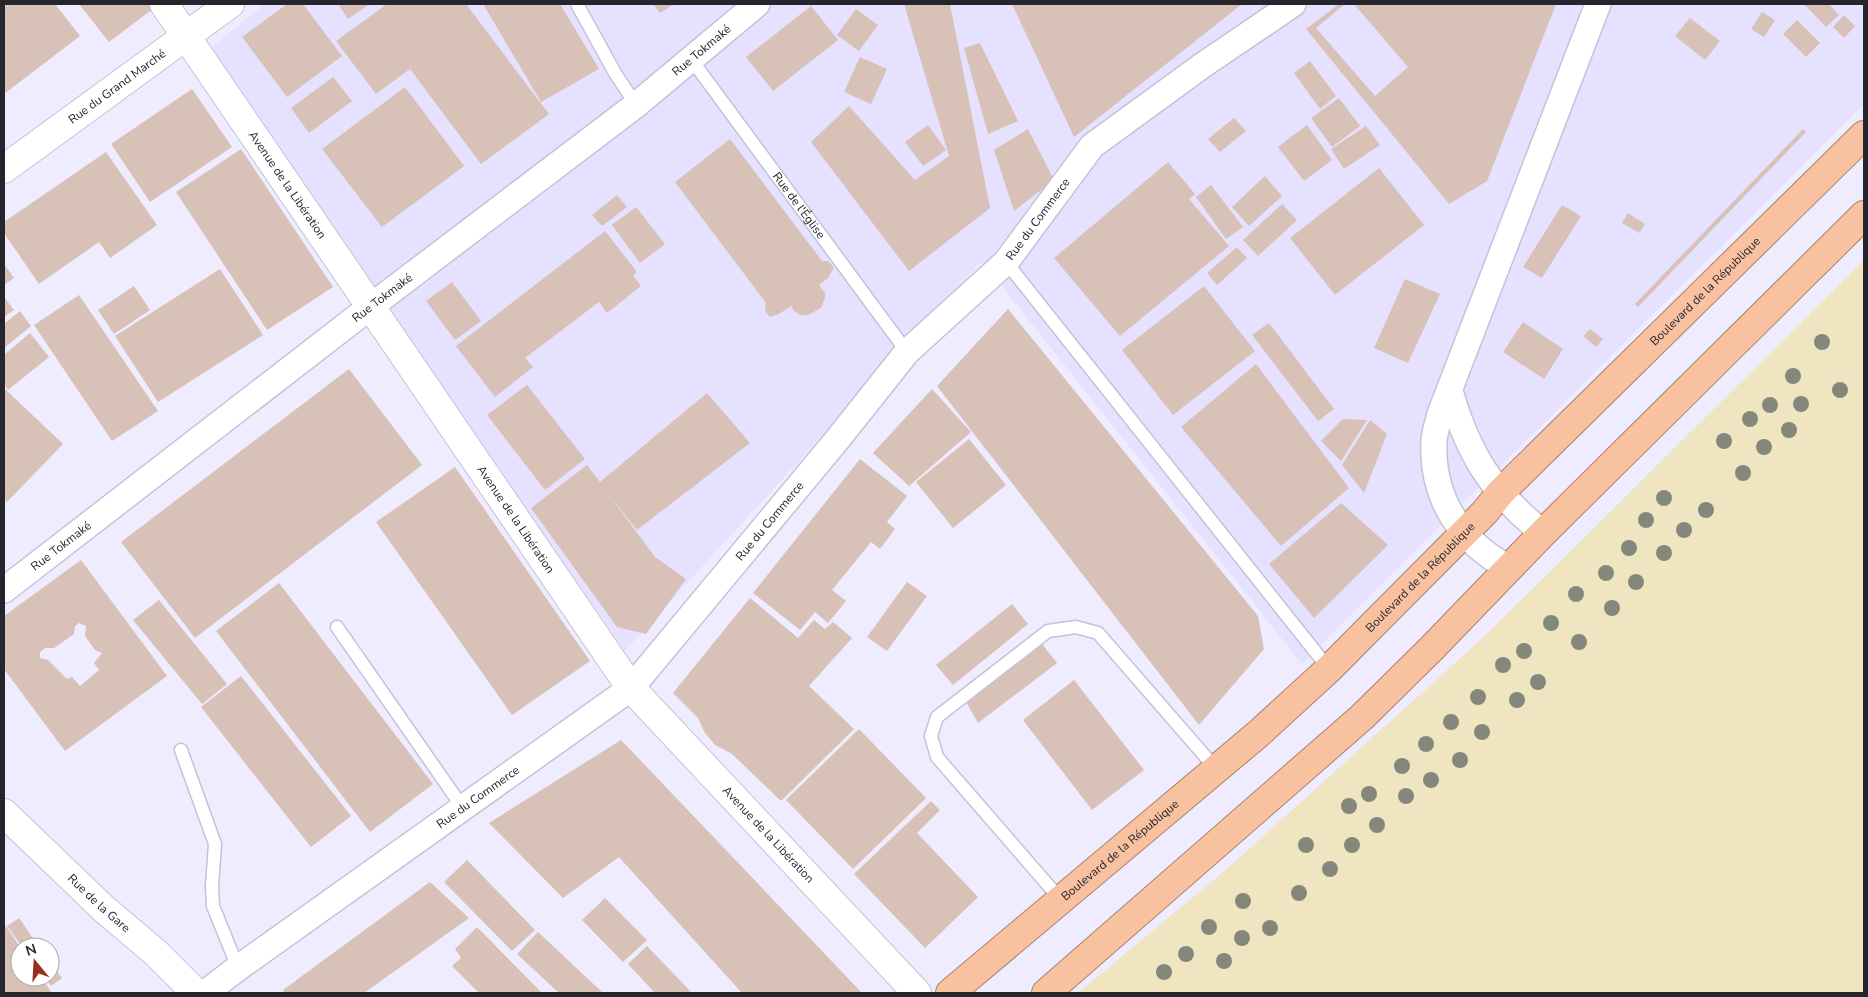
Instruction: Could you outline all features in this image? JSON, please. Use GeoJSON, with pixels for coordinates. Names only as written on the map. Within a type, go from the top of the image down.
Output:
{"type":"FeatureCollection","features":[{"type":"Feature","properties":{"kind":"highway","name":"Boulevard de la République"},"geometry":{"type":"LineString","coordinates":[[950,993],[1217,770],[1329,670],[1500,494],[1864,135]]}},
{"type":"Feature","properties":{"kind":"highway"},"geometry":{"type":"LineString","coordinates":[[1046,993],[1362,717],[1432,648],[1543,533],[1864,215]]}},
{"type":"Feature","properties":{"kind":"main road","name":"Avenue de la Libération"},"geometry":{"type":"LineString","coordinates":[[164,4],[631,688],[917,993]]}},
{"type":"Feature","properties":{"kind":"main road","name":"Rue du Grand Marché"},"geometry":{"type":"LineString","coordinates":[[4,169],[230,4]]}},
{"type":"Feature","properties":{"kind":"main road","name":"Rue de la Gare"},"geometry":{"type":"LineString","coordinates":[[4,813],[104,909],[156,953],[196,993]]}},
{"type":"Feature","properties":{"kind":"street","name":"Rue Tokmaké"},"geometry":{"type":"LineString","coordinates":[[4,590],[370,307],[636,105],[757,4]]}},
{"type":"Feature","properties":{"kind":"street","name":"Rue du Commerce"},"geometry":{"type":"LineString","coordinates":[[205,993],[631,688],[837,440],[907,352],[1006,262],[1092,146],[1202,65],[1293,4]]}},
{"type":"Feature","properties":{"kind":"street"},"geometry":{"type":"LineString","coordinates":[[1510,568],[1492,559],[1477,547],[1449,512],[1434,464],[1436,430],[1440,414],[1598,4]]}},
{"type":"Feature","properties":{"kind":"street"},"geometry":{"type":"LineString","coordinates":[[1450,391],[1468,445],[1483,470],[1500,494],[1543,533]]}},
{"type":"Feature","properties":{"kind":"lane"},"geometry":{"type":"LineString","coordinates":[[577,4],[615,73],[636,105]]}},
{"type":"Feature","properties":{"kind":"lane","name":"Rue de l'Église"},"geometry":{"type":"LineString","coordinates":[[691,60],[907,352]]}},
{"type":"Feature","properties":{"kind":"lane"},"geometry":{"type":"LineString","coordinates":[[1006,262],[1329,670]]}},
{"type":"Feature","properties":{"kind":"lane"},"geometry":{"type":"LineString","coordinates":[[337,627],[462,808]]}},
{"type":"Feature","properties":{"kind":"lane"},"geometry":{"type":"LineString","coordinates":[[1061,900],[937,757],[931,736],[937,717],[1048,631],[1076,627],[1098,633],[1217,770]]}},
{"type":"Feature","properties":{"kind":"lane"},"geometry":{"type":"LineString","coordinates":[[182,750],[215,844],[212,886],[214,906],[238,968]]}},
{"type":"Feature","properties":{"kind":"shaded area"},"geometry":{"type":"Polygon","coordinates":[[[265,4],[1864,4],[1864,104],[1302,664],[982,261],[625,651],[207,51],[265,4]]]}},
{"type":"Feature","properties":{"kind":"sand"},"geometry":{"type":"Polygon","coordinates":[[[1864,260],[1864,993],[1078,993],[1228,868],[1487,634],[1864,260]]]}},
{"type":"Feature","properties":{"kind":"building"},"geometry":{"type":"Polygon","coordinates":[[[7,4],[55,4],[80,36],[4,94],[4,6],[7,4]]]}},
{"type":"Feature","properties":{"kind":"building"},"geometry":{"type":"Polygon","coordinates":[[[79,4],[150,4],[154,8],[109,42],[79,4]]]}},
{"type":"Feature","properties":{"kind":"building"},"geometry":{"type":"Polygon","coordinates":[[[287,4],[303,4],[342,56],[287,97],[242,37],[287,4]]]}},
{"type":"Feature","properties":{"kind":"building"},"geometry":{"type":"Polygon","coordinates":[[[338,4],[370,4],[348,19],[338,4]]]}},
{"type":"Feature","properties":{"kind":"building"},"geometry":{"type":"Polygon","coordinates":[[[387,4],[466,4],[549,114],[481,164],[410,69],[376,94],[336,41],[387,4]]]}},
{"type":"Feature","properties":{"kind":"building"},"geometry":{"type":"Polygon","coordinates":[[[483,4],[560,4],[599,69],[541,102],[483,4]]]}},
{"type":"Feature","properties":{"kind":"building"},"geometry":{"type":"Polygon","coordinates":[[[653,4],[674,4],[660,13],[653,4]]]}},
{"type":"Feature","properties":{"kind":"building"},"geometry":{"type":"Polygon","coordinates":[[[904,4],[950,4],[990,208],[909,271],[811,142],[849,106],[915,180],[949,156],[904,4]]]}},
{"type":"Feature","properties":{"kind":"building"},"geometry":{"type":"Polygon","coordinates":[[[1012,4],[1242,4],[1074,137],[1012,4]]]}},
{"type":"Feature","properties":{"kind":"building"},"geometry":{"type":"Polygon","coordinates":[[[1339,4],[1345,4],[1316,28],[1375,96],[1408,67],[1354,4],[1556,4],[1487,181],[1449,204],[1306,29],[1339,4]]]}},
{"type":"Feature","properties":{"kind":"building"},"geometry":{"type":"Polygon","coordinates":[[[1804,4],[1829,4],[1839,15],[1826,27],[1804,4]]]}},
{"type":"Feature","properties":{"kind":"building"},"geometry":{"type":"Polygon","coordinates":[[[811,6],[838,40],[773,91],[746,57],[811,6]]]}},
{"type":"Feature","properties":{"kind":"building"},"geometry":{"type":"Polygon","coordinates":[[[856,9],[878,25],[859,51],[837,35],[856,9]]]}},
{"type":"Feature","properties":{"kind":"building"},"geometry":{"type":"Polygon","coordinates":[[[1762,12],[1775,20],[1764,37],[1751,29],[1762,12]]]}},
{"type":"Feature","properties":{"kind":"building"},"geometry":{"type":"Polygon","coordinates":[[[1844,15],[1855,26],[1844,38],[1833,27],[1844,15]]]}},
{"type":"Feature","properties":{"kind":"building"},"geometry":{"type":"Polygon","coordinates":[[[1690,18],[1720,41],[1705,60],[1675,36],[1690,18]]]}},
{"type":"Feature","properties":{"kind":"building"},"geometry":{"type":"Polygon","coordinates":[[[1797,20],[1820,43],[1806,57],[1783,34],[1797,20]]]}},
{"type":"Feature","properties":{"kind":"building"},"geometry":{"type":"Polygon","coordinates":[[[980,43],[1018,121],[988,134],[964,48],[980,43]]]}},
{"type":"Feature","properties":{"kind":"building"},"geometry":{"type":"Polygon","coordinates":[[[860,57],[887,69],[871,104],[844,92],[860,57]]]}},
{"type":"Feature","properties":{"kind":"building"},"geometry":{"type":"Polygon","coordinates":[[[1310,61],[1336,96],[1320,109],[1294,73],[1310,61]]]}},
{"type":"Feature","properties":{"kind":"building"},"geometry":{"type":"Polygon","coordinates":[[[333,77],[352,101],[309,133],[291,108],[333,77]]]}},
{"type":"Feature","properties":{"kind":"building"},"geometry":{"type":"Polygon","coordinates":[[[405,87],[464,166],[382,227],[322,149],[405,87]]]}},
{"type":"Feature","properties":{"kind":"building"},"geometry":{"type":"Polygon","coordinates":[[[192,89],[232,147],[150,202],[111,144],[192,89]]]}},
{"type":"Feature","properties":{"kind":"building"},"geometry":{"type":"Polygon","coordinates":[[[1339,98],[1360,126],[1332,147],[1311,118],[1339,98]]]}},
{"type":"Feature","properties":{"kind":"building"},"geometry":{"type":"Polygon","coordinates":[[[1234,118],[1246,131],[1220,152],[1208,139],[1234,118]]]}},
{"type":"Feature","properties":{"kind":"building"},"geometry":{"type":"Polygon","coordinates":[[[928,125],[946,150],[923,166],[905,142],[928,125]]]}},
{"type":"Feature","properties":{"kind":"building"},"geometry":{"type":"Polygon","coordinates":[[[1307,125],[1332,160],[1304,181],[1278,147],[1307,125]]]}},
{"type":"Feature","properties":{"kind":"building"},"geometry":{"type":"Polygon","coordinates":[[[1366,126],[1380,145],[1344,169],[1331,149],[1366,126]]]}},
{"type":"Feature","properties":{"kind":"building"},"geometry":{"type":"Polygon","coordinates":[[[1028,129],[1054,180],[1014,211],[994,150],[1028,129]]]}},
{"type":"Feature","properties":{"kind":"building"},"geometry":{"type":"Polygon","coordinates":[[[1803,129],[1806,132],[1638,307],[1635,304],[1803,129]]]}},
{"type":"Feature","properties":{"kind":"building"},"geometry":{"type":"Polygon","coordinates":[[[730,139],[822,261],[828,261],[834,268],[828,278],[819,285],[825,293],[821,308],[808,315],[800,315],[791,306],[779,314],[770,317],[765,311],[766,303],[675,182],[730,139]]]}},
{"type":"Feature","properties":{"kind":"building"},"geometry":{"type":"Polygon","coordinates":[[[241,149],[333,287],[267,330],[176,192],[241,149]]]}},
{"type":"Feature","properties":{"kind":"building"},"geometry":{"type":"Polygon","coordinates":[[[106,152],[157,225],[110,258],[99,242],[39,284],[4,233],[4,222],[106,152]]]}},
{"type":"Feature","properties":{"kind":"building"},"geometry":{"type":"Polygon","coordinates":[[[1168,162],[1195,194],[1189,199],[1229,246],[1120,336],[1054,258],[1168,162]]]}},
{"type":"Feature","properties":{"kind":"building"},"geometry":{"type":"Polygon","coordinates":[[[1379,168],[1424,225],[1335,295],[1290,238],[1379,168]]]}},
{"type":"Feature","properties":{"kind":"building"},"geometry":{"type":"Polygon","coordinates":[[[1265,176],[1282,196],[1249,226],[1232,207],[1265,176]]]}},
{"type":"Feature","properties":{"kind":"building"},"geometry":{"type":"Polygon","coordinates":[[[1211,185],[1243,227],[1226,239],[1196,197],[1211,185]]]}},
{"type":"Feature","properties":{"kind":"building"},"geometry":{"type":"Polygon","coordinates":[[[617,195],[627,207],[602,226],[592,215],[617,195]]]}},
{"type":"Feature","properties":{"kind":"building"},"geometry":{"type":"Polygon","coordinates":[[[1282,204],[1297,220],[1258,256],[1243,240],[1282,204]]]}},
{"type":"Feature","properties":{"kind":"building"},"geometry":{"type":"Polygon","coordinates":[[[1562,205],[1581,216],[1542,278],[1523,267],[1562,205]]]}},
{"type":"Feature","properties":{"kind":"building"},"geometry":{"type":"Polygon","coordinates":[[[636,207],[665,244],[640,263],[612,225],[636,207]]]}},
{"type":"Feature","properties":{"kind":"building"},"geometry":{"type":"Polygon","coordinates":[[[1628,213],[1645,224],[1639,233],[1622,223],[1628,213]]]}},
{"type":"Feature","properties":{"kind":"building"},"geometry":{"type":"Polygon","coordinates":[[[605,231],[637,272],[633,276],[641,286],[607,313],[599,302],[525,358],[533,367],[495,397],[456,346],[605,231]]]}},
{"type":"Feature","properties":{"kind":"building"},"geometry":{"type":"Polygon","coordinates":[[[1237,247],[1247,258],[1217,285],[1207,273],[1237,247]]]}},
{"type":"Feature","properties":{"kind":"building"},"geometry":{"type":"Polygon","coordinates":[[[4,264],[14,278],[4,285],[4,264]]]}},
{"type":"Feature","properties":{"kind":"building"},"geometry":{"type":"Polygon","coordinates":[[[220,269],[263,335],[158,402],[115,336],[220,269]]]}},
{"type":"Feature","properties":{"kind":"building"},"geometry":{"type":"Polygon","coordinates":[[[1405,279],[1440,294],[1408,363],[1374,348],[1405,279]]]}},
{"type":"Feature","properties":{"kind":"building"},"geometry":{"type":"Polygon","coordinates":[[[452,282],[481,321],[455,340],[426,301],[452,282]]]}},
{"type":"Feature","properties":{"kind":"building"},"geometry":{"type":"Polygon","coordinates":[[[134,286],[150,310],[114,334],[98,310],[134,286]]]}},
{"type":"Feature","properties":{"kind":"building"},"geometry":{"type":"Polygon","coordinates":[[[1204,286],[1255,351],[1173,415],[1122,350],[1204,286]]]}},
{"type":"Feature","properties":{"kind":"building"},"geometry":{"type":"Polygon","coordinates":[[[79,295],[158,411],[112,441],[34,325],[79,295]]]}},
{"type":"Feature","properties":{"kind":"building"},"geometry":{"type":"Polygon","coordinates":[[[4,297],[14,310],[4,317],[4,297]]]}},
{"type":"Feature","properties":{"kind":"building"},"geometry":{"type":"Polygon","coordinates":[[[1008,309],[1258,616],[1264,649],[1199,725],[937,386],[1008,309]]]}},
{"type":"Feature","properties":{"kind":"building"},"geometry":{"type":"Polygon","coordinates":[[[20,311],[31,326],[4,348],[4,324],[20,311]]]}},
{"type":"Feature","properties":{"kind":"building"},"geometry":{"type":"Polygon","coordinates":[[[1523,322],[1563,349],[1544,379],[1503,352],[1523,322]]]}},
{"type":"Feature","properties":{"kind":"building"},"geometry":{"type":"Polygon","coordinates":[[[1269,323],[1334,409],[1318,421],[1252,335],[1269,323]]]}},
{"type":"Feature","properties":{"kind":"building"},"geometry":{"type":"Polygon","coordinates":[[[1590,329],[1603,339],[1596,347],[1583,336],[1590,329]]]}},
{"type":"Feature","properties":{"kind":"building"},"geometry":{"type":"Polygon","coordinates":[[[30,333],[49,357],[8,390],[4,384],[4,355],[30,333]]]}},
{"type":"Feature","properties":{"kind":"building"},"geometry":{"type":"Polygon","coordinates":[[[1256,364],[1349,488],[1281,546],[1181,427],[1256,364]]]}},
{"type":"Feature","properties":{"kind":"building"},"geometry":{"type":"Polygon","coordinates":[[[349,369],[422,465],[195,638],[121,542],[349,369]]]}},
{"type":"Feature","properties":{"kind":"building"},"geometry":{"type":"Polygon","coordinates":[[[527,385],[585,459],[545,490],[487,415],[527,385]]]}},
{"type":"Feature","properties":{"kind":"building"},"geometry":{"type":"Polygon","coordinates":[[[4,388],[63,444],[7,502],[4,498],[4,388]]]}},
{"type":"Feature","properties":{"kind":"building"},"geometry":{"type":"Polygon","coordinates":[[[932,389],[971,432],[909,486],[873,453],[932,389]]]}},
{"type":"Feature","properties":{"kind":"building"},"geometry":{"type":"Polygon","coordinates":[[[707,393],[750,443],[637,530],[609,495],[655,557],[686,579],[646,634],[617,627],[531,508],[587,465],[600,482],[707,393]]]}},
{"type":"Feature","properties":{"kind":"building"},"geometry":{"type":"Polygon","coordinates":[[[1343,419],[1367,420],[1341,461],[1321,441],[1343,419]]]}},
{"type":"Feature","properties":{"kind":"building"},"geometry":{"type":"Polygon","coordinates":[[[1370,420],[1387,434],[1364,493],[1342,465],[1370,420]]]}},
{"type":"Feature","properties":{"kind":"building"},"geometry":{"type":"Polygon","coordinates":[[[969,439],[1006,485],[953,528],[916,482],[969,439]]]}},
{"type":"Feature","properties":{"kind":"building"},"geometry":{"type":"Polygon","coordinates":[[[860,459],[907,496],[887,522],[895,529],[880,549],[871,542],[832,590],[846,601],[828,623],[815,612],[800,630],[753,593],[860,459]]]}},
{"type":"Feature","properties":{"kind":"building"},"geometry":{"type":"Polygon","coordinates":[[[455,467],[590,661],[512,715],[376,522],[455,467]]]}},
{"type":"Feature","properties":{"kind":"building"},"geometry":{"type":"Polygon","coordinates":[[[1341,503],[1388,545],[1314,618],[1269,564],[1341,503]]]}},
{"type":"Feature","properties":{"kind":"building"},"geometry":{"type":"Polygon","coordinates":[[[81,560],[167,676],[65,751],[4,669],[4,616],[81,560]],[[79,623],[75,626],[74,634],[54,648],[45,648],[40,652],[40,658],[48,660],[67,679],[72,677],[80,686],[99,670],[94,663],[102,653],[95,650],[85,636],[86,626],[79,623]]]}},
{"type":"Feature","properties":{"kind":"building"},"geometry":{"type":"Polygon","coordinates":[[[907,582],[927,596],[887,651],[867,637],[907,582]]]}},
{"type":"Feature","properties":{"kind":"building"},"geometry":{"type":"Polygon","coordinates":[[[279,583],[433,784],[370,832],[216,631],[279,583]]]}},
{"type":"Feature","properties":{"kind":"building"},"geometry":{"type":"Polygon","coordinates":[[[750,598],[798,638],[814,620],[825,629],[833,622],[852,638],[809,686],[854,729],[781,801],[732,754],[715,745],[705,733],[698,718],[673,693],[750,598]]]}},
{"type":"Feature","properties":{"kind":"building"},"geometry":{"type":"Polygon","coordinates":[[[159,600],[227,684],[202,704],[133,620],[159,600]]]}},
{"type":"Feature","properties":{"kind":"building"},"geometry":{"type":"Polygon","coordinates":[[[1012,604],[1028,624],[953,685],[936,665],[1012,604]]]}},
{"type":"Feature","properties":{"kind":"building"},"geometry":{"type":"Polygon","coordinates":[[[1038,639],[1057,663],[978,723],[965,700],[1038,639]]]}},
{"type":"Feature","properties":{"kind":"building"},"geometry":{"type":"Polygon","coordinates":[[[241,676],[351,816],[311,847],[201,707],[241,676]]]}},
{"type":"Feature","properties":{"kind":"building"},"geometry":{"type":"Polygon","coordinates":[[[1074,680],[1144,770],[1092,810],[1023,720],[1074,680]]]}},
{"type":"Feature","properties":{"kind":"building"},"geometry":{"type":"Polygon","coordinates":[[[859,729],[926,798],[853,869],[786,800],[859,729]]]}},
{"type":"Feature","properties":{"kind":"building"},"geometry":{"type":"Polygon","coordinates":[[[621,740],[862,993],[742,993],[619,857],[563,898],[489,823],[621,740]]]}},
{"type":"Feature","properties":{"kind":"building"},"geometry":{"type":"Polygon","coordinates":[[[931,801],[940,810],[917,833],[978,897],[925,948],[854,874],[931,801]]]}},
{"type":"Feature","properties":{"kind":"building"},"geometry":{"type":"Polygon","coordinates":[[[467,860],[535,930],[512,951],[444,882],[467,860]]]}},
{"type":"Feature","properties":{"kind":"building"},"geometry":{"type":"Polygon","coordinates":[[[430,882],[469,918],[364,993],[285,993],[283,990],[430,882]]]}},
{"type":"Feature","properties":{"kind":"building"},"geometry":{"type":"Polygon","coordinates":[[[605,898],[647,940],[623,962],[582,920],[605,898]]]}},
{"type":"Feature","properties":{"kind":"building"},"geometry":{"type":"Polygon","coordinates":[[[19,918],[32,937],[15,937],[7,926],[19,918]]]}},
{"type":"Feature","properties":{"kind":"building"},"geometry":{"type":"Polygon","coordinates":[[[6,926],[13,937],[10,937],[10,987],[48,987],[52,993],[4,993],[4,928],[6,926]]]}},
{"type":"Feature","properties":{"kind":"building"},"geometry":{"type":"Polygon","coordinates":[[[477,927],[542,993],[479,993],[452,966],[461,958],[455,949],[477,927]]]}},
{"type":"Feature","properties":{"kind":"building"},"geometry":{"type":"Polygon","coordinates":[[[538,932],[603,993],[559,993],[517,954],[538,932]]]}},
{"type":"Feature","properties":{"kind":"building"},"geometry":{"type":"Polygon","coordinates":[[[647,946],[692,993],[655,993],[628,964],[647,946]]]}}]}
